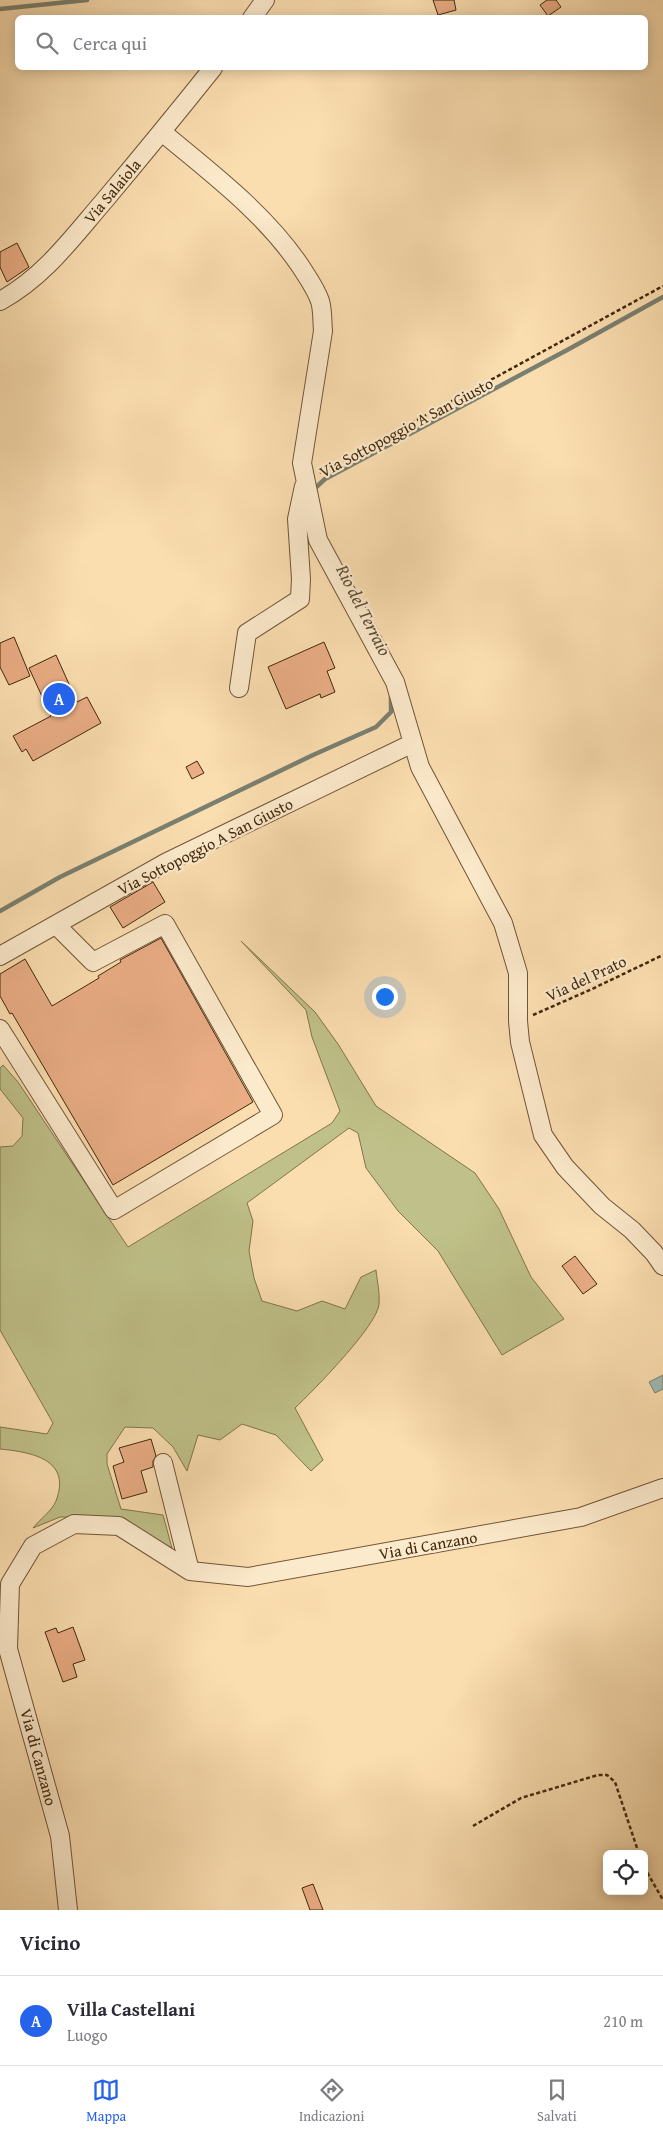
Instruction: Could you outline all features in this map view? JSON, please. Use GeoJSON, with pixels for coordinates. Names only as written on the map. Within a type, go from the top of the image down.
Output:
{"type":"FeatureCollection","features":[{"type":"Feature","properties":{"kind":"street"},"geometry":{"type":"LineString","coordinates":[[254,15],[265,0]]}},
{"type":"Feature","properties":{"kind":"street","name":"Via Salaiola"},"geometry":{"type":"LineString","coordinates":[[0,301],[21,289],[49,266],[162,132],[210,70]]}},
{"type":"Feature","properties":{"kind":"street"},"geometry":{"type":"LineString","coordinates":[[162,132],[227,187],[275,232],[311,282],[320,300],[323,331],[302,463],[318,540],[395,682],[420,767],[503,923],[518,973],[520,1042],[543,1135],[565,1167],[602,1206],[632,1230],[654,1253],[663,1266]]}},
{"type":"Feature","properties":{"kind":"street","name":"Via Sottopoggio A San Giusto"},"geometry":{"type":"LineString","coordinates":[[239,688],[246,633],[300,599],[301,579],[297,519],[305,481]]}},
{"type":"Feature","properties":{"kind":"street","name":"Via Sottopoggio A San Giusto"},"geometry":{"type":"LineString","coordinates":[[0,956],[167,862],[413,743]]}},
{"type":"Feature","properties":{"kind":"street"},"geometry":{"type":"LineString","coordinates":[[0,1029],[114,1210],[274,1115],[165,924],[93,962],[56,924]]}},
{"type":"Feature","properties":{"kind":"street"},"geometry":{"type":"LineString","coordinates":[[163,1463],[190,1571]]}},
{"type":"Feature","properties":{"kind":"street","name":"Via di Canzano"},"geometry":{"type":"LineString","coordinates":[[68,1910],[60,1836],[8,1649],[10,1584],[33,1546],[74,1524],[119,1526],[190,1571],[248,1577],[582,1517],[663,1488]]}},
{"type":"Feature","properties":{"kind":"path","name":"Via Sottopoggio A San Giusto"},"geometry":{"type":"LineString","coordinates":[[305,481],[338,465],[663,286]]}},
{"type":"Feature","properties":{"kind":"path","name":"Via del Prato"},"geometry":{"type":"LineString","coordinates":[[518,1021],[592,990],[663,955]]}},
{"type":"Feature","properties":{"kind":"path"},"geometry":{"type":"LineString","coordinates":[[474,1826],[522,1798],[607,1775],[615,1782],[638,1850]]}},
{"type":"Feature","properties":{"kind":"path"},"geometry":{"type":"LineString","coordinates":[[648,1874],[663,1900]]}},
{"type":"Feature","properties":{"kind":"green space"},"geometry":{"type":"Polygon","coordinates":[[[241,941],[315,1012],[338,1044],[376,1106],[475,1173],[499,1209],[531,1277],[564,1319],[502,1355],[438,1251],[398,1211],[366,1168],[358,1133],[349,1128],[247,1203],[253,1221],[249,1251],[254,1278],[262,1301],[297,1311],[322,1301],[345,1309],[361,1277],[376,1270],[379,1304],[376,1314],[343,1358],[295,1408],[323,1460],[311,1471],[276,1435],[242,1424],[220,1440],[198,1435],[187,1471],[173,1447],[153,1428],[125,1427],[107,1454],[107,1464],[121,1509],[163,1515],[172,1548],[110,1517],[60,1517],[33,1528],[54,1505],[59,1487],[58,1476],[46,1460],[24,1452],[0,1449],[0,1427],[47,1434],[53,1423],[0,1330],[0,1147],[13,1146],[22,1136],[23,1118],[0,1089],[0,1068],[3,1065],[18,1082],[128,1247],[332,1123],[340,1111],[312,1037],[306,1010],[241,941]]]}},
{"type":"Feature","properties":{"kind":"water"},"geometry":{"type":"Polygon","coordinates":[[[663,1375],[663,1389],[655,1393],[649,1382],[663,1375]]]}},
{"type":"Feature","properties":{"kind":"building"},"geometry":{"type":"Polygon","coordinates":[[[433,0],[454,0],[456,10],[438,15],[433,0]]]}},
{"type":"Feature","properties":{"kind":"building"},"geometry":{"type":"Polygon","coordinates":[[[547,0],[556,0],[561,7],[547,15],[540,5],[547,0]]]}},
{"type":"Feature","properties":{"kind":"building"},"geometry":{"type":"Polygon","coordinates":[[[17,243],[29,267],[7,282],[0,267],[0,252],[17,243]]]}},
{"type":"Feature","properties":{"kind":"building"},"geometry":{"type":"Polygon","coordinates":[[[14,637],[30,676],[9,685],[0,667],[0,643],[14,637]]]}},
{"type":"Feature","properties":{"kind":"building"},"geometry":{"type":"Polygon","coordinates":[[[324,642],[335,668],[327,671],[335,692],[321,698],[320,694],[286,709],[268,667],[324,642]]]}},
{"type":"Feature","properties":{"kind":"building"},"geometry":{"type":"Polygon","coordinates":[[[56,655],[77,702],[87,697],[101,723],[33,761],[26,749],[22,752],[13,736],[51,716],[29,668],[56,655]]]}},
{"type":"Feature","properties":{"kind":"building"},"geometry":{"type":"Polygon","coordinates":[[[197,761],[204,773],[192,779],[186,767],[197,761]]]}},
{"type":"Feature","properties":{"kind":"building"},"geometry":{"type":"Polygon","coordinates":[[[153,882],[165,902],[123,928],[110,907],[153,882]]]}},
{"type":"Feature","properties":{"kind":"building"},"geometry":{"type":"Polygon","coordinates":[[[161,938],[253,1102],[113,1185],[12,1013],[10,1014],[0,996],[0,974],[25,959],[52,1006],[99,978],[98,976],[121,962],[120,960],[161,938]]]}},
{"type":"Feature","properties":{"kind":"building"},"geometry":{"type":"Polygon","coordinates":[[[575,1256],[597,1284],[583,1294],[562,1266],[575,1256]]]}},
{"type":"Feature","properties":{"kind":"building"},"geometry":{"type":"Polygon","coordinates":[[[151,1439],[156,1456],[153,1461],[153,1467],[141,1471],[147,1492],[122,1499],[113,1466],[124,1462],[119,1448],[151,1439]]]}},
{"type":"Feature","properties":{"kind":"building"},"geometry":{"type":"Polygon","coordinates":[[[73,1627],[85,1660],[73,1664],[77,1677],[63,1682],[45,1632],[56,1628],[58,1633],[73,1627]]]}},
{"type":"Feature","properties":{"kind":"building"},"geometry":{"type":"Polygon","coordinates":[[[313,1884],[323,1910],[310,1910],[302,1888],[313,1884]]]}},
{"type":"Feature","properties":{"kind":"waterway"},"geometry":{"type":"LineString","coordinates":[[0,9],[87,0]]}},
{"type":"Feature","properties":{"kind":"waterway","name":"Rio del Terraio"},"geometry":{"type":"LineString","coordinates":[[312,491],[325,479],[663,297]]}},
{"type":"Feature","properties":{"kind":"waterway","name":"Rio del Terraio"},"geometry":{"type":"LineString","coordinates":[[0,911],[60,877],[313,755],[376,727],[391,712],[391,693]]}},
{"type":"Feature","properties":{"kind":"place","name":"Villa Castellani"},"geometry":{"type":"Point","coordinates":[59,699]}}]}
